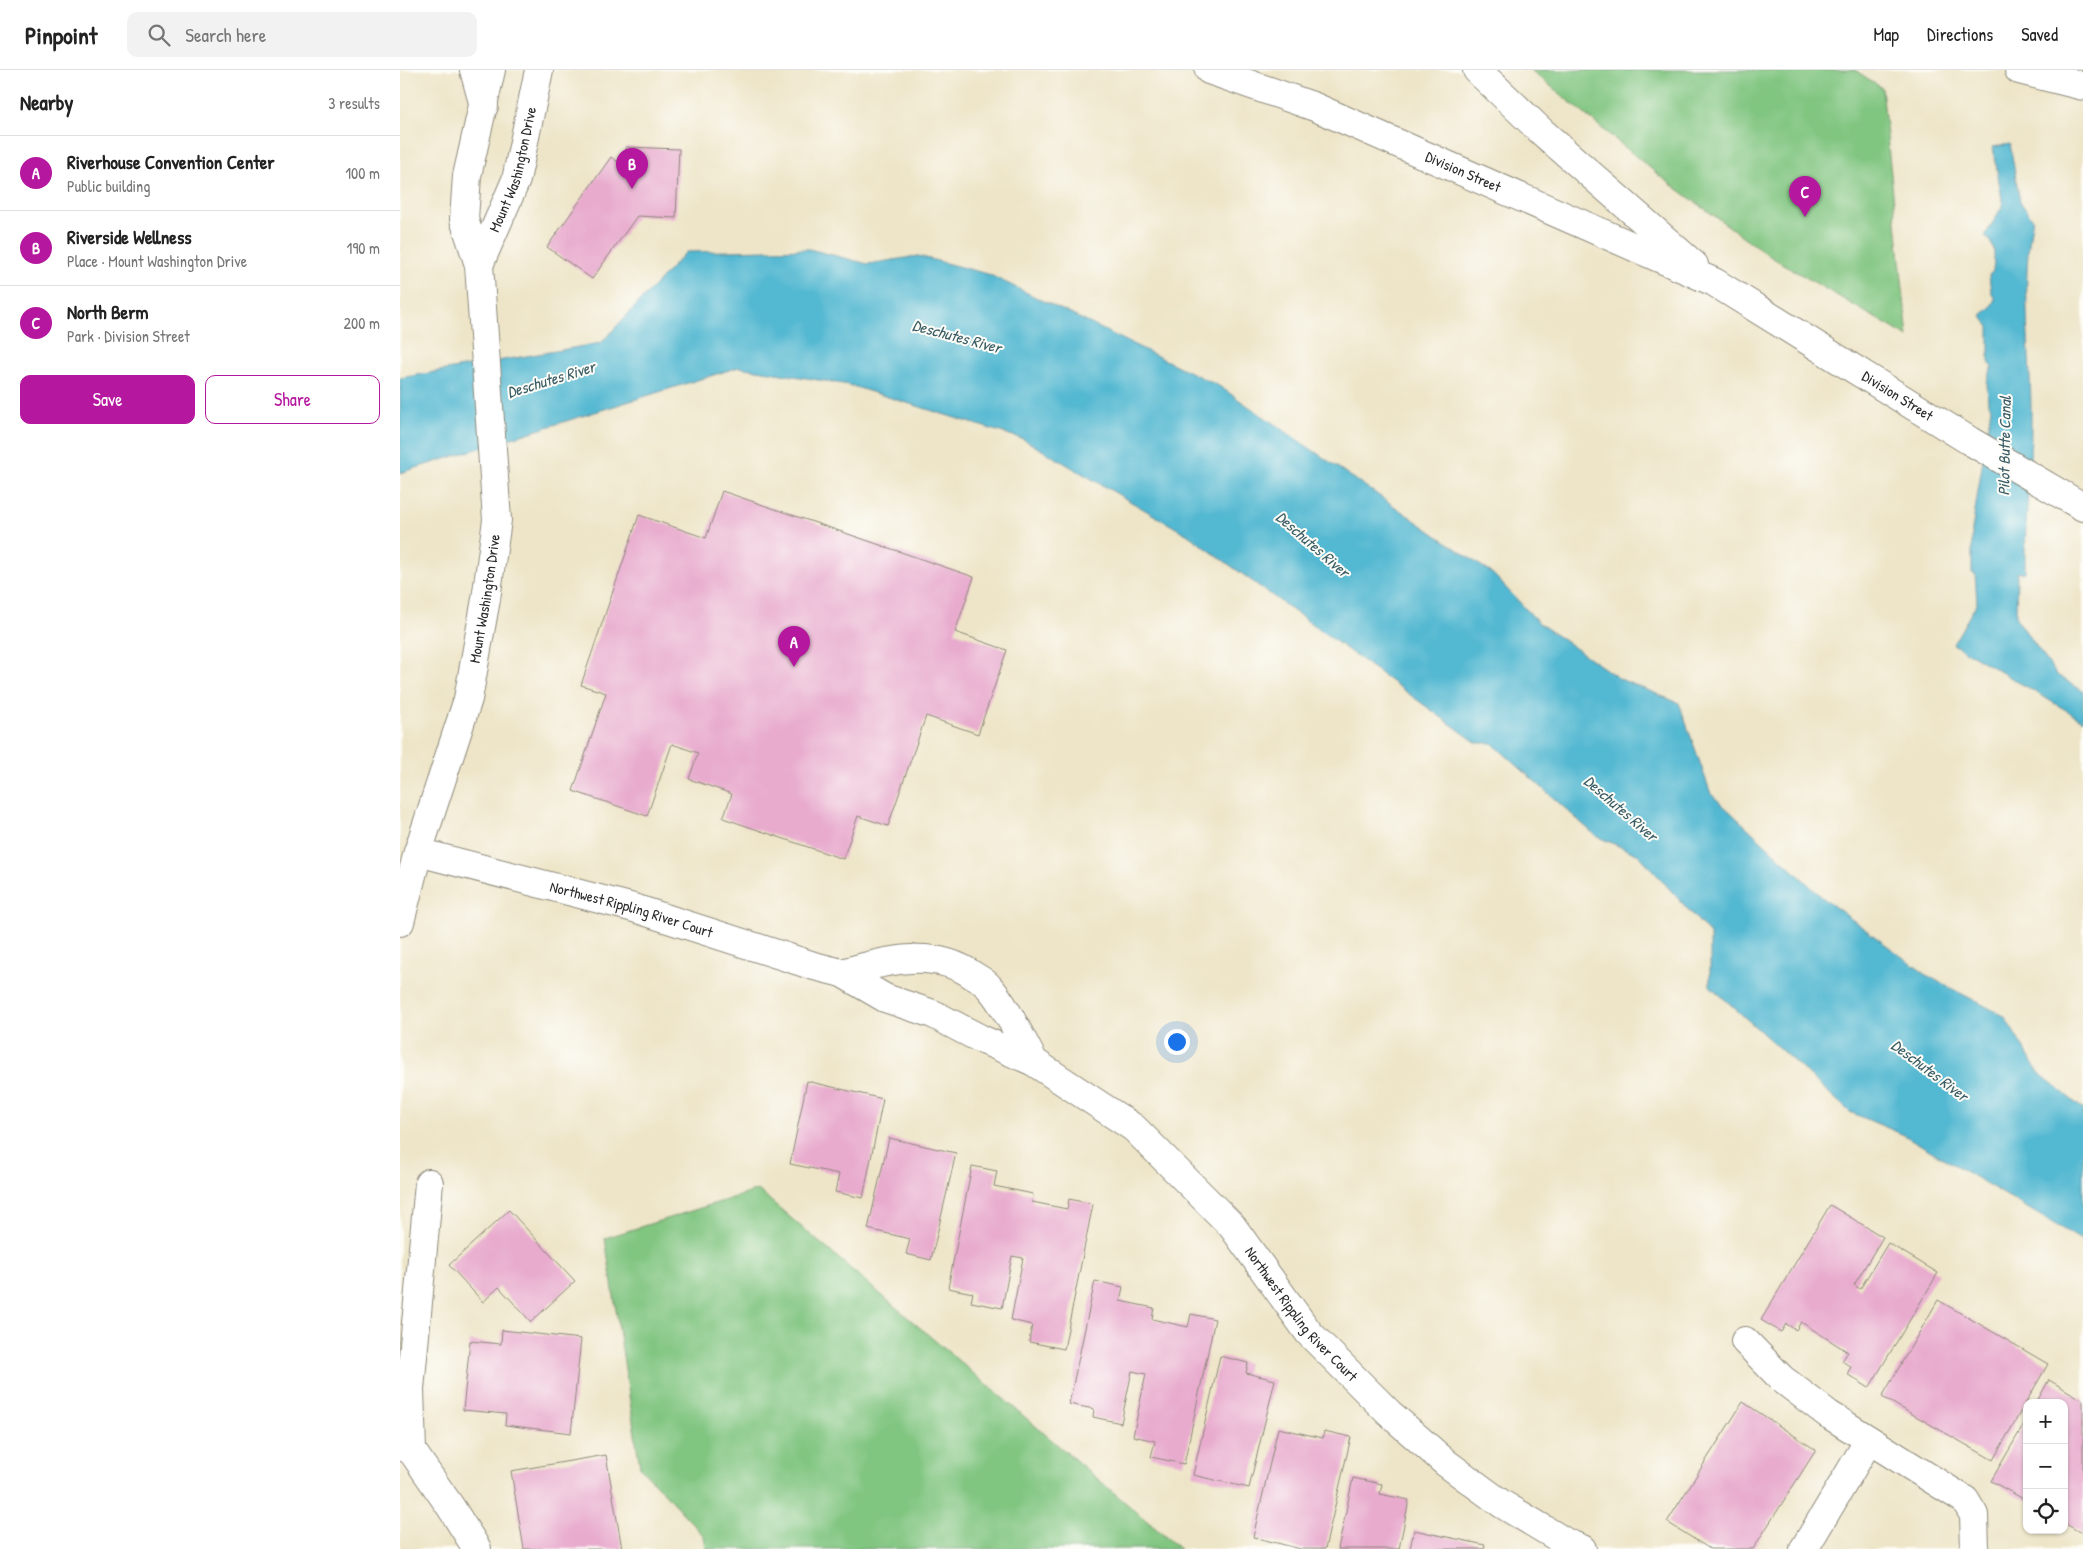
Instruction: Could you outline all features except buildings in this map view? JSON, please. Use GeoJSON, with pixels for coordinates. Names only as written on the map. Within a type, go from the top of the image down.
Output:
{"type":"FeatureCollection","features":[{"type":"Feature","properties":{"kind":"main road"},"geometry":{"type":"LineString","coordinates":[[474,70],[484,106]]}},
{"type":"Feature","properties":{"kind":"main road","name":"Mount Washington Drive"},"geometry":{"type":"LineString","coordinates":[[400,922],[418,852],[468,699],[486,599],[497,520],[479,264],[464,219],[467,176],[491,70]]}},
{"type":"Feature","properties":{"kind":"main road","name":"Mount Washington Drive"},"geometry":{"type":"LineString","coordinates":[[479,264],[516,180],[539,70]]}},
{"type":"Feature","properties":{"kind":"main road","name":"Division Street"},"geometry":{"type":"LineString","coordinates":[[1208,70],[1315,107],[1714,282],[1970,441],[2083,507]]}},
{"type":"Feature","properties":{"kind":"main road","name":"Division Street"},"geometry":{"type":"LineString","coordinates":[[1477,70],[1542,131],[1714,282]]}},
{"type":"Feature","properties":{"kind":"main road"},"geometry":{"type":"LineString","coordinates":[[2019,70],[2083,86]]}},
{"type":"Feature","properties":{"kind":"main road","name":"Northwest Rippling River Court"},"geometry":{"type":"LineString","coordinates":[[418,852],[634,908],[814,966],[842,973],[885,998],[932,1014],[981,1039],[1034,1062],[1134,1128],[1165,1157],[1195,1191],[1232,1226],[1309,1333],[1389,1413],[1446,1463],[1502,1504],[1582,1549]]}},
{"type":"Feature","properties":{"kind":"main road","name":"Northwest Rippling River Court"},"geometry":{"type":"LineString","coordinates":[[842,973],[888,960],[929,958],[963,968],[989,986],[1008,1015],[1034,1062]]}},
{"type":"Feature","properties":{"kind":"main road"},"geometry":{"type":"LineString","coordinates":[[429,1183],[406,1449],[452,1509],[477,1549]]}},
{"type":"Feature","properties":{"kind":"main road"},"geometry":{"type":"LineString","coordinates":[[1745,1341],[1790,1385],[1828,1414],[1965,1500],[1974,1515],[1975,1549]]}},
{"type":"Feature","properties":{"kind":"main road"},"geometry":{"type":"LineString","coordinates":[[1804,1549],[1869,1440]]}},
{"type":"Feature","properties":{"kind":"green space"},"geometry":{"type":"Polygon","coordinates":[[[1531,70],[1855,70],[1882,88],[1908,337],[1771,257],[1661,177],[1531,70]]]}},
{"type":"Feature","properties":{"kind":"green space"},"geometry":{"type":"Polygon","coordinates":[[[758,1190],[1180,1549],[706,1549],[704,1536],[640,1467],[605,1238],[758,1190]]]}},
{"type":"Feature","properties":{"kind":"water","name":"Pilot Butte Canal"},"geometry":{"type":"Polygon","coordinates":[[[2010,144],[2020,202],[2033,219],[2027,266],[2031,433],[2025,572],[2017,573],[2016,618],[2057,675],[2083,691],[2083,720],[1953,644],[1977,603],[1975,574],[1972,573],[1972,530],[1991,408],[1988,404],[1987,382],[1992,367],[1989,362],[1989,327],[1981,315],[1990,308],[1995,299],[1991,292],[1989,275],[1993,271],[1994,252],[1989,240],[1985,236],[2003,205],[1993,147],[2010,144]]]}},
{"type":"Feature","properties":{"kind":"water","name":"Deschutes River"},"geometry":{"type":"Polygon","coordinates":[[[809,249],[868,264],[918,256],[988,274],[1219,386],[1493,574],[1539,623],[1620,679],[1679,703],[1711,794],[1823,898],[1928,976],[2004,1016],[2038,1072],[2083,1109],[2083,1241],[1904,1135],[1850,1112],[1710,986],[1710,934],[1639,855],[1596,836],[1492,743],[1477,743],[1188,535],[1023,439],[849,385],[739,367],[400,473],[400,378],[601,343],[686,252],[809,249]]]}},
{"type":"Feature","properties":{"kind":"place","name":"Riverside Wellness"},"geometry":{"type":"Point","coordinates":[632,189]}},
{"type":"Feature","properties":{"kind":"place","name":"North Berm"},"geometry":{"type":"Point","coordinates":[1805,217]}},
{"type":"Feature","properties":{"kind":"place","name":"Riverhouse Convention Center"},"geometry":{"type":"Point","coordinates":[794,667]}}]}
